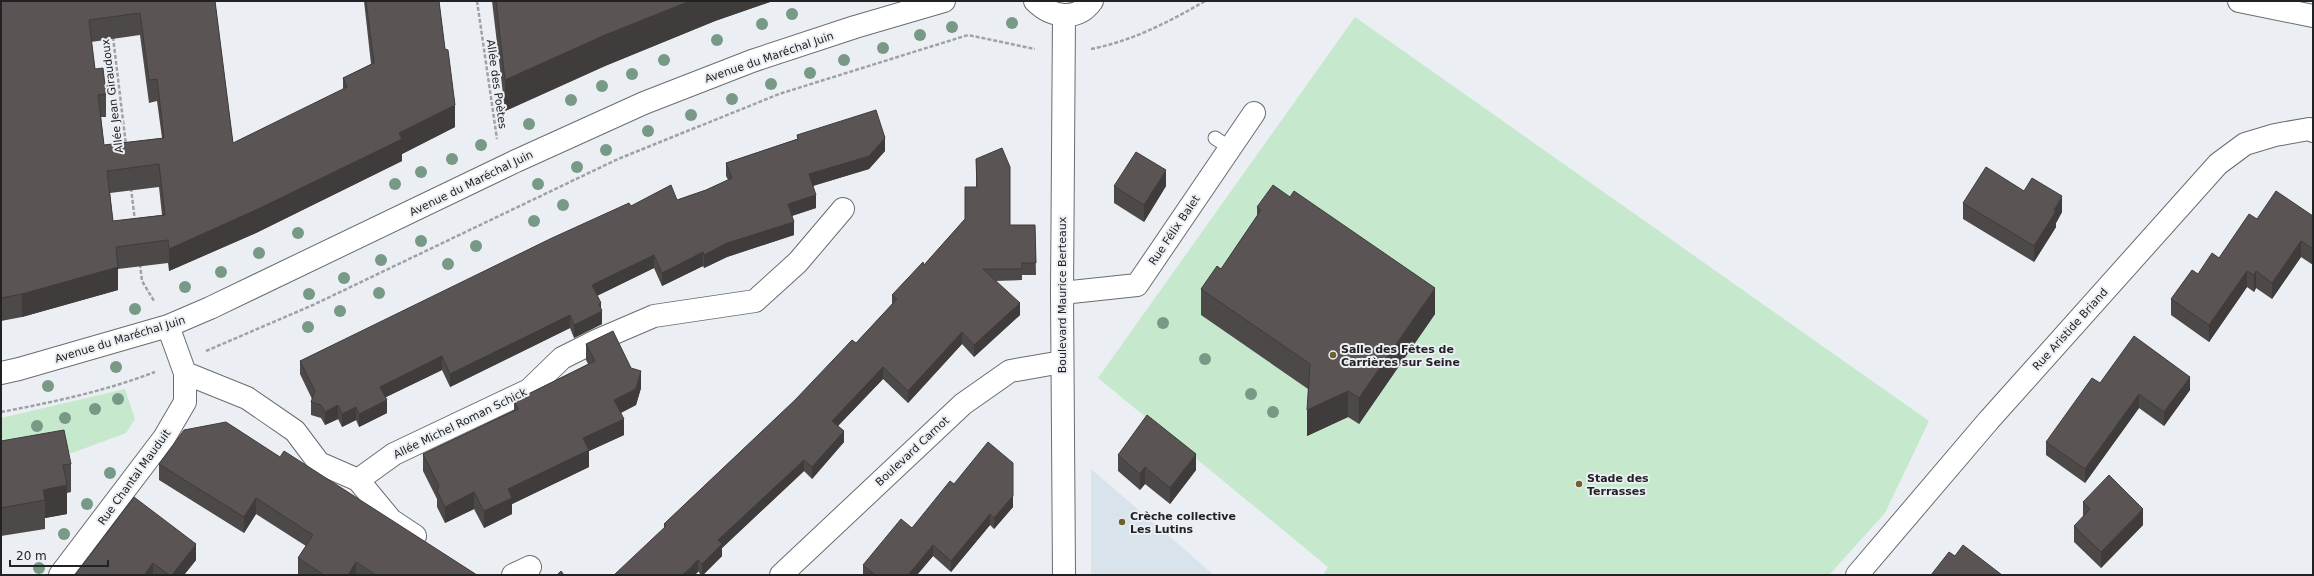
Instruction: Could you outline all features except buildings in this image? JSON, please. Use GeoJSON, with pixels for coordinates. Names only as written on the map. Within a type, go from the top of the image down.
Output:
{"type":"FeatureCollection","features":[{"type":"Feature","properties":{"kind":"main road","name":"Avenue du Maréchal Juin"},"geometry":{"type":"LineString","coordinates":[[1,372],[19,369],[168,326],[217,305],[501,169],[644,103],[752,61],[855,27],[944,1]]}},
{"type":"Feature","properties":{"kind":"main road"},"geometry":{"type":"LineString","coordinates":[[1034,1],[1043,10],[1064,16],[1076,13],[1092,1]]}},
{"type":"Feature","properties":{"kind":"main road"},"geometry":{"type":"LineString","coordinates":[[2239,1],[2313,16]]}},
{"type":"Feature","properties":{"kind":"main road","name":"Boulevard Maurice Berteaux"},"geometry":{"type":"LineString","coordinates":[[1064,16],[1062,293],[1064,575]]}},
{"type":"Feature","properties":{"kind":"main road","name":"Rue Félix Balet"},"geometry":{"type":"LineString","coordinates":[[1062,293],[1137,285],[1223,143],[1254,113]]}},
{"type":"Feature","properties":{"kind":"main road","name":"Rue Aristide Briand"},"geometry":{"type":"LineString","coordinates":[[1857,575],[1989,420],[2218,164],[2245,144],[2275,135],[2309,129],[2313,131]]}},
{"type":"Feature","properties":{"kind":"main road","name":"Allée Michel Roman Schick"},"geometry":{"type":"LineString","coordinates":[[358,480],[394,454],[529,390],[562,358],[598,340],[654,316],[755,301],[798,262],[843,209]]}},
{"type":"Feature","properties":{"kind":"main road","name":"Rue Chantal Mauduit"},"geometry":{"type":"LineString","coordinates":[[60,575],[164,438],[185,402],[183,368],[168,326]]}},
{"type":"Feature","properties":{"kind":"main road","name":"Boulevard Carnot"},"geometry":{"type":"LineString","coordinates":[[781,575],[963,404],[1010,371],[1062,362]]}},
{"type":"Feature","properties":{"kind":"main road"},"geometry":{"type":"LineString","coordinates":[[183,368],[247,398],[294,430],[319,463],[358,480],[391,520],[430,545]]}},
{"type":"Feature","properties":{"kind":"path","name":"Allée des Poètes"},"geometry":{"type":"LineString","coordinates":[[477,1],[501,169]]}},
{"type":"Feature","properties":{"kind":"path"},"geometry":{"type":"LineString","coordinates":[[1,412],[57,402],[183,368],[618,159],[779,94],[968,35],[1063,54],[1107,46],[1166,24],[1204,1]]}},
{"type":"Feature","properties":{"kind":"path","name":"Allée Jean Giraudoux"},"geometry":{"type":"LineString","coordinates":[[112,32],[126,149]]}},
{"type":"Feature","properties":{"kind":"path"},"geometry":{"type":"LineString","coordinates":[[130,180],[136,226]]}},
{"type":"Feature","properties":{"kind":"path"},"geometry":{"type":"LineString","coordinates":[[139,258],[142,281],[168,326]]}},
{"type":"Feature","properties":{"kind":"shaded area","name":"Crèche collective Les Lutins"},"geometry":{"type":"Polygon","coordinates":[[[1091,469],[1214,575],[1091,575],[1091,469]]]}},
{"type":"Feature","properties":{"kind":"green space"},"geometry":{"type":"Polygon","coordinates":[[[1355,17],[1929,421],[1885,513],[1829,575],[1323,575],[1328,567],[1098,378],[1355,17]]]}},
{"type":"Feature","properties":{"kind":"green space"},"geometry":{"type":"Polygon","coordinates":[[[125,389],[135,419],[126,433],[72,453],[1,465],[1,418],[125,389]]]}},
{"type":"Feature","properties":{"kind":"place","name":"Salle des Fêtes de Carrières sur Seine"},"geometry":{"type":"Point","coordinates":[1333,355]}},
{"type":"Feature","properties":{"kind":"place","name":"Stade des Terrasses"},"geometry":{"type":"Point","coordinates":[1579,484]}},
{"type":"Feature","properties":{"kind":"place","name":"Crèche collective Les Lutins"},"geometry":{"type":"Point","coordinates":[1122,522]}}]}
